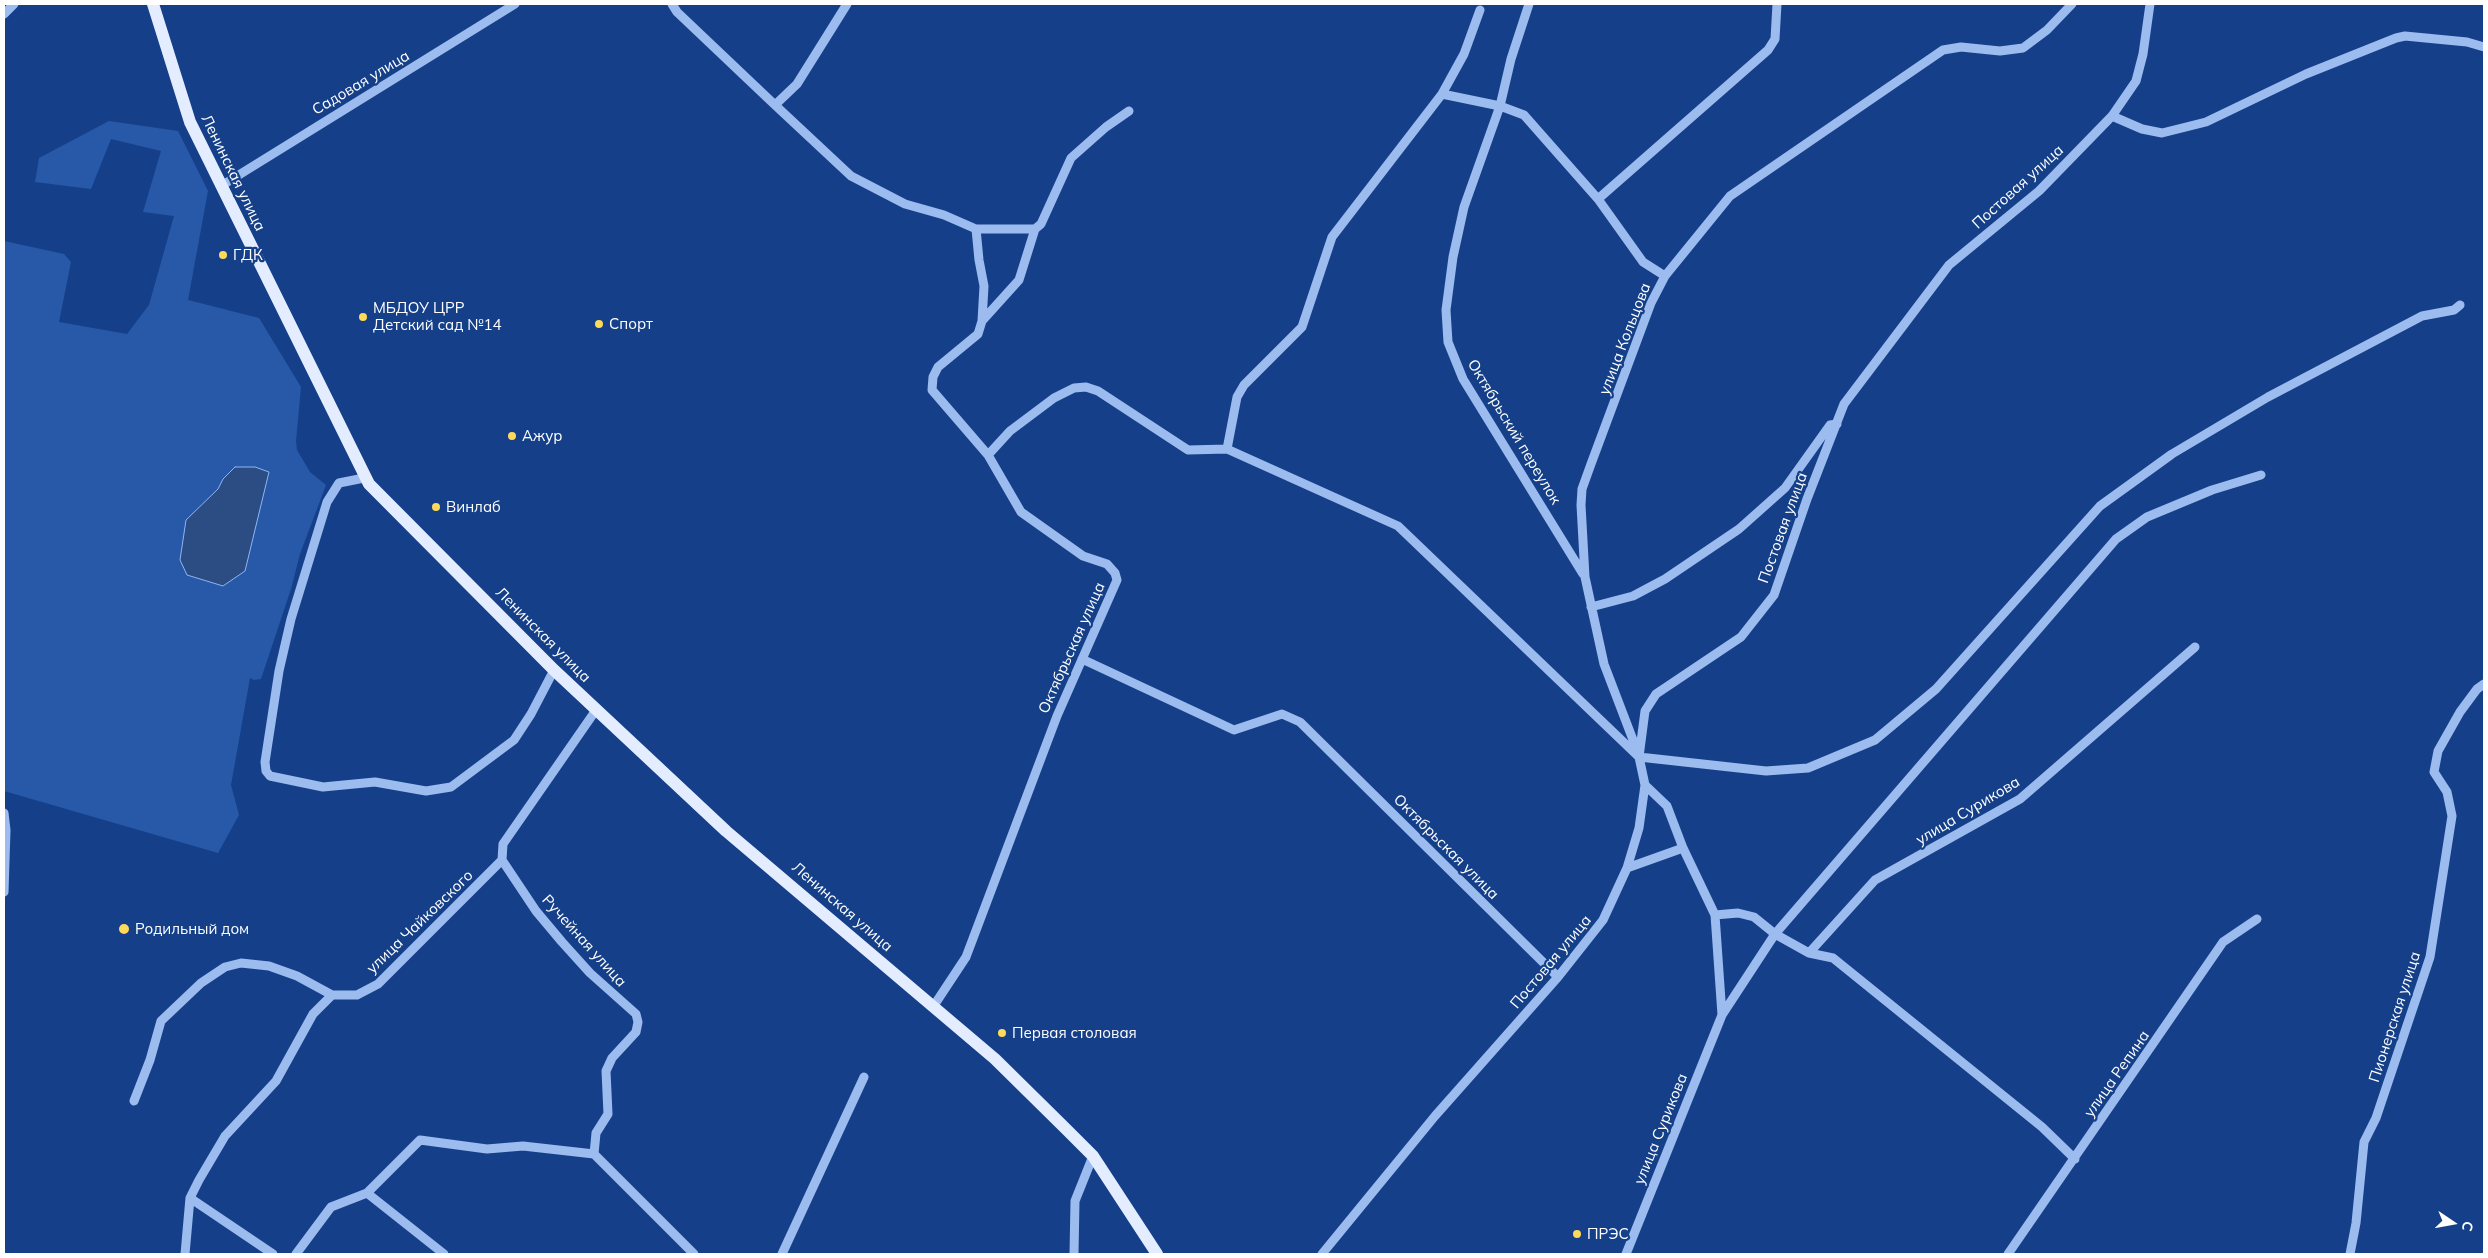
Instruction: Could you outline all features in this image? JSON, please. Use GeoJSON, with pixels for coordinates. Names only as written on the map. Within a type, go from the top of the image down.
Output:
{"type":"FeatureCollection","features":[{"type":"Feature","properties":{"kind":"main road","name":"Ленинская улица"},"geometry":{"type":"LineString","coordinates":[[153,4],[190,122],[364,478],[554,670],[726,831],[995,1059],[1092,1156],[1157,1254]]}},
{"type":"Feature","properties":{"kind":"street"},"geometry":{"type":"LineString","coordinates":[[4,14],[14,4]]}},
{"type":"Feature","properties":{"kind":"street","name":"Садовая улица"},"geometry":{"type":"LineString","coordinates":[[221,186],[516,4]]}},
{"type":"Feature","properties":{"kind":"street"},"geometry":{"type":"LineString","coordinates":[[672,4],[774,105],[852,176],[905,204],[944,215],[976,229],[1035,229]]}},
{"type":"Feature","properties":{"kind":"street"},"geometry":{"type":"LineString","coordinates":[[774,105],[797,84],[847,4]]}},
{"type":"Feature","properties":{"kind":"street","name":"Октябрьский переулок"},"geometry":{"type":"LineString","coordinates":[[1529,4],[1511,58],[1500,106],[1464,207],[1453,257],[1446,310],[1448,342],[1463,379],[1585,577]]}},
{"type":"Feature","properties":{"kind":"street"},"geometry":{"type":"LineString","coordinates":[[1598,199],[1768,50],[1775,39],[1776,4]]}},
{"type":"Feature","properties":{"kind":"street","name":"улица Кольцова"},"geometry":{"type":"LineString","coordinates":[[1639,757],[1604,664],[1585,577],[1581,506],[1582,489],[1651,303],[1665,276],[1730,196],[1943,50],[1961,46],[2000,51],[2023,48],[2047,30],[2072,4]]}},
{"type":"Feature","properties":{"kind":"street","name":"Постовая улица"},"geometry":{"type":"LineString","coordinates":[[1322,1254],[1436,1116],[1558,977],[1603,920],[1627,868],[1639,828],[1645,785],[1639,757],[1645,711],[1656,694],[1741,638],[1774,595],[1807,499],[1844,404],[1949,265],[2039,192],[2112,116],[2136,81],[2143,54],[2150,4]]}},
{"type":"Feature","properties":{"kind":"street"},"geometry":{"type":"LineString","coordinates":[[1228,449],[1237,398],[1244,385],[1302,327],[1332,238],[1442,94],[1464,54],[1480,10]]}},
{"type":"Feature","properties":{"kind":"street"},"geometry":{"type":"LineString","coordinates":[[2112,116],[2142,129],[2162,133],[2206,122],[2306,74],[2396,38],[2406,36],[2467,42],[2484,47]]}},
{"type":"Feature","properties":{"kind":"street"},"geometry":{"type":"LineString","coordinates":[[1442,94],[1500,106],[1524,115],[1598,199],[1643,262],[1665,276]]}},
{"type":"Feature","properties":{"kind":"street"},"geometry":{"type":"LineString","coordinates":[[982,321],[1019,280],[1035,229],[1041,224],[1071,158],[1106,127],[1129,111]]}},
{"type":"Feature","properties":{"kind":"street","name":"Октябрьская улица"},"geometry":{"type":"LineString","coordinates":[[933,1007],[966,957],[1057,716],[1117,580],[1115,573],[1107,564],[1083,556],[1021,512],[988,455],[932,390],[933,377],[938,367],[978,334],[982,321],[984,286],[976,229]]}},
{"type":"Feature","properties":{"kind":"street"},"geometry":{"type":"LineString","coordinates":[[988,455],[1010,431],[1054,398],[1074,388],[1086,387],[1098,391],[1188,450],[1228,449],[1398,526],[1639,757],[1766,771],[1808,768],[1875,740],[1936,689],[2100,506],[2172,454],[2268,397],[2422,316],[2454,310],[2460,305]]}},
{"type":"Feature","properties":{"kind":"street","name":"Постовая улица"},"geometry":{"type":"LineString","coordinates":[[1591,607],[1633,596],[1665,579],[1739,530],[1785,488],[1830,426],[1837,424]]}},
{"type":"Feature","properties":{"kind":"street"},"geometry":{"type":"LineString","coordinates":[[1722,1015],[1776,934],[2116,539],[2147,517],[2212,490],[2261,476]]}},
{"type":"Feature","properties":{"kind":"street"},"geometry":{"type":"LineString","coordinates":[[364,478],[339,483],[327,502],[291,619],[279,671],[265,762],[266,771],[270,776],[322,787],[375,782],[426,791],[451,787],[514,740],[531,714],[554,670]]}},
{"type":"Feature","properties":{"kind":"street","name":"улица Сурикова"},"geometry":{"type":"LineString","coordinates":[[1809,953],[1876,880],[2020,799],[2194,647]]}},
{"type":"Feature","properties":{"kind":"street","name":"Октябрьская улица"},"geometry":{"type":"LineString","coordinates":[[1082,659],[1234,730],[1282,714],[1300,722],[1558,977]]}},
{"type":"Feature","properties":{"kind":"street","name":"Пионерская улица"},"geometry":{"type":"LineString","coordinates":[[2350,1254],[2356,1222],[2364,1142],[2376,1118],[2430,957],[2452,816],[2447,792],[2434,772],[2437,758],[2460,712],[2477,689],[2484,684]]}},
{"type":"Feature","properties":{"kind":"street"},"geometry":{"type":"LineString","coordinates":[[502,860],[503,844],[596,710]]}},
{"type":"Feature","properties":{"kind":"street"},"geometry":{"type":"LineString","coordinates":[[1645,785],[1667,806],[1683,848],[1715,914],[1722,1015]]}},
{"type":"Feature","properties":{"kind":"street"},"geometry":{"type":"LineString","coordinates":[[4,814],[6,830],[4,892]]}},
{"type":"Feature","properties":{"kind":"street"},"geometry":{"type":"LineString","coordinates":[[1627,868],[1683,848]]}},
{"type":"Feature","properties":{"kind":"street","name":"улица Чайковского"},"geometry":{"type":"LineString","coordinates":[[332,995],[357,994],[378,984],[502,860]]}},
{"type":"Feature","properties":{"kind":"street","name":"Ручейная улица"},"geometry":{"type":"LineString","coordinates":[[502,860],[536,911],[562,942],[590,972],[636,1014],[638,1022],[636,1032],[612,1058],[606,1071],[608,1114],[596,1133],[594,1154]]}},
{"type":"Feature","properties":{"kind":"street"},"geometry":{"type":"LineString","coordinates":[[1715,914],[1738,913],[1754,917],[1776,934],[1809,953],[1833,958],[2042,1127],[2075,1159]]}},
{"type":"Feature","properties":{"kind":"street","name":"улица Репина"},"geometry":{"type":"LineString","coordinates":[[2008,1254],[2223,942],[2257,919]]}},
{"type":"Feature","properties":{"kind":"street"},"geometry":{"type":"LineString","coordinates":[[134,1101],[150,1060],[161,1021],[201,983],[226,967],[242,963],[269,966],[298,976],[332,995],[313,1014],[276,1081],[225,1136],[190,1198],[184,1254]]}},
{"type":"Feature","properties":{"kind":"street","name":"улица Сурикова"},"geometry":{"type":"LineString","coordinates":[[1626,1254],[1722,1015]]}},
{"type":"Feature","properties":{"kind":"street"},"geometry":{"type":"LineString","coordinates":[[782,1254],[864,1077]]}},
{"type":"Feature","properties":{"kind":"street"},"geometry":{"type":"LineString","coordinates":[[296,1254],[331,1207],[366,1193],[420,1140],[487,1149],[523,1146],[594,1154],[694,1254]]}},
{"type":"Feature","properties":{"kind":"street"},"geometry":{"type":"LineString","coordinates":[[1074,1254],[1075,1201],[1092,1156]]}},
{"type":"Feature","properties":{"kind":"street"},"geometry":{"type":"LineString","coordinates":[[366,1193],[444,1254]]}},
{"type":"Feature","properties":{"kind":"street"},"geometry":{"type":"LineString","coordinates":[[190,1198],[273,1254]]}},
{"type":"Feature","properties":{"kind":"shaded area"},"geometry":{"type":"Polygon","coordinates":[[[109,121],[178,131],[208,191],[188,300],[259,318],[301,387],[296,441],[297,450],[310,472],[326,485],[300,554],[291,589],[261,679],[254,680],[250,678],[231,785],[239,815],[218,853],[4,791],[4,241],[64,254],[71,262],[59,322],[127,334],[149,305],[174,216],[143,212],[161,151],[111,139],[91,189],[35,182],[39,158],[109,121]]]}},
{"type":"Feature","properties":{"kind":"shaded area"},"geometry":{"type":"Polygon","coordinates":[[[235,467],[255,467],[269,472],[245,571],[223,586],[187,575],[180,560],[186,520],[218,489],[223,479],[235,467]]]}},
{"type":"Feature","properties":{"kind":"place","name":"ГДК"},"geometry":{"type":"Point","coordinates":[223,255]}},
{"type":"Feature","properties":{"kind":"place","name":"МБДОУ ЦРР Детский сад №14"},"geometry":{"type":"Point","coordinates":[363,317]}},
{"type":"Feature","properties":{"kind":"place","name":"Спорт"},"geometry":{"type":"Point","coordinates":[599,324]}},
{"type":"Feature","properties":{"kind":"place","name":"Ажур"},"geometry":{"type":"Point","coordinates":[512,436]}},
{"type":"Feature","properties":{"kind":"place","name":"Винлаб"},"geometry":{"type":"Point","coordinates":[436,507]}},
{"type":"Feature","properties":{"kind":"place","name":"Родильный дом"},"geometry":{"type":"Point","coordinates":[124,929]}},
{"type":"Feature","properties":{"kind":"place","name":"Первая столовая"},"geometry":{"type":"Point","coordinates":[1002,1033]}},
{"type":"Feature","properties":{"kind":"place","name":"ПРЭС"},"geometry":{"type":"Point","coordinates":[1577,1234]}}]}
